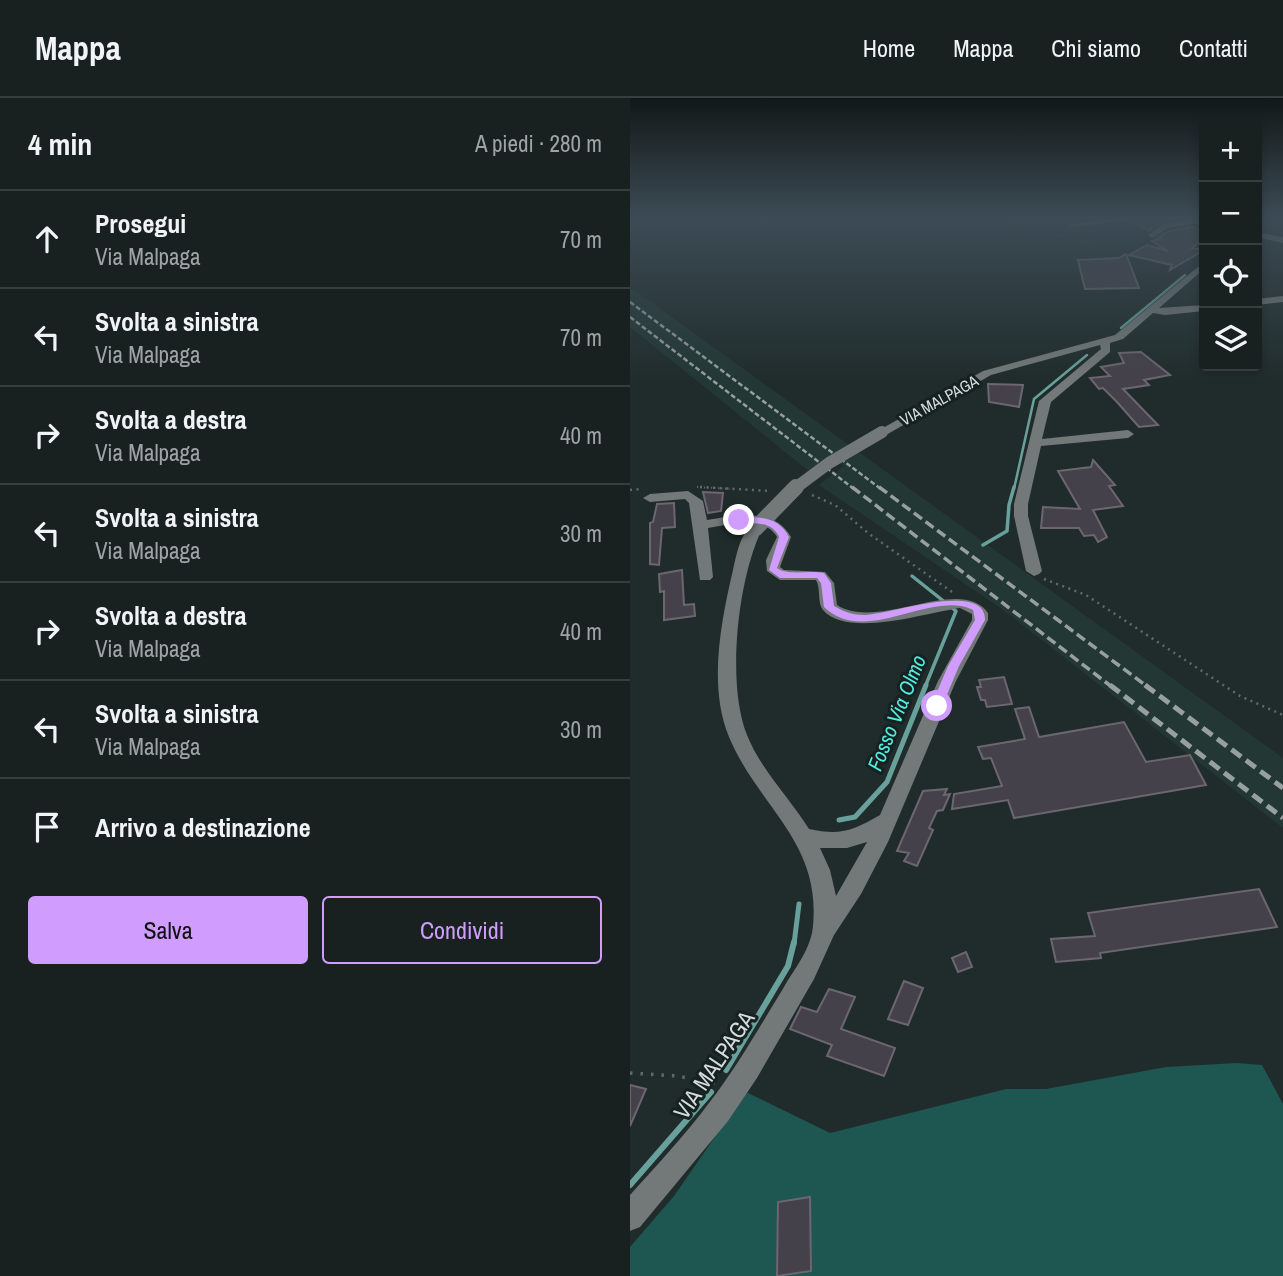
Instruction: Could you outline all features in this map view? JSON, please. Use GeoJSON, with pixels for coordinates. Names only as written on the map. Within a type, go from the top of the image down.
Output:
{"type":"FeatureCollection","features":[{"type":"Feature","properties":{"kind":"street","name":"VIA MALPAGA"},"geometry":{"type":"LineString","coordinates":[[824,931],[825,900],[821,873],[805,836],[747,755],[731,716],[727,657],[739,573],[745,550],[755,529],[800,481],[883,432],[987,373],[1020,362],[1105,343],[1119,337],[1196,272]]}},
{"type":"Feature","properties":{"kind":"street"},"geometry":{"type":"LineString","coordinates":[[1262,301],[1283,299]]}},
{"type":"Feature","properties":{"kind":"street"},"geometry":{"type":"LineString","coordinates":[[1152,310],[1165,313],[1199,309]]}},
{"type":"Feature","properties":{"kind":"street","name":"VIA MALPAGA"},"geometry":{"type":"LineString","coordinates":[[1034,571],[1021,516],[1045,401],[1106,349],[1105,343]]}},
{"type":"Feature","properties":{"kind":"street"},"geometry":{"type":"LineString","coordinates":[[1036,443],[1128,434]]}},
{"type":"Feature","properties":{"kind":"street"},"geometry":{"type":"LineString","coordinates":[[647,494],[693,497],[701,525],[700,544],[705,577]]}},
{"type":"Feature","properties":{"kind":"street"},"geometry":{"type":"LineString","coordinates":[[701,525],[757,520],[768,521],[780,527],[784,537],[772,568],[780,575],[820,575],[826,583],[829,607],[845,617],[867,618],[959,603]]}},
{"type":"Feature","properties":{"kind":"street","name":"VIA MALPAGA"},"geometry":{"type":"LineString","coordinates":[[630,1217],[718,1112],[736,1086],[807,968],[824,931],[848,899],[907,778],[953,666],[980,620],[977,608],[959,603]]}},
{"type":"Feature","properties":{"kind":"street"},"geometry":{"type":"LineString","coordinates":[[805,836],[835,841],[852,839],[871,834],[885,822]]}},
{"type":"Feature","properties":{"kind":"path"},"geometry":{"type":"LineString","coordinates":[[692,487],[780,491]]}},
{"type":"Feature","properties":{"kind":"path"},"geometry":{"type":"LineString","coordinates":[[630,490],[647,494]]}},
{"type":"Feature","properties":{"kind":"path"},"geometry":{"type":"LineString","coordinates":[[807,494],[835,505],[868,533],[957,596],[959,603]]}},
{"type":"Feature","properties":{"kind":"path"},"geometry":{"type":"LineString","coordinates":[[1034,571],[1040,577],[1086,595],[1240,696],[1283,715]]}},
{"type":"Feature","properties":{"kind":"path"},"geometry":{"type":"LineString","coordinates":[[630,1073],[677,1076],[736,1086]]}},
{"type":"Feature","properties":{"kind":"shaded area"},"geometry":{"type":"Polygon","coordinates":[[[630,287],[1283,758],[1283,828],[1002,609],[819,485],[844,466],[832,458],[811,473],[630,327],[630,287]]]}},
{"type":"Feature","properties":{"kind":"shaded area"},"geometry":{"type":"Polygon","coordinates":[[[1237,1063],[1262,1065],[1283,1104],[1283,1276],[630,1276],[630,1247],[674,1196],[746,1092],[830,1133],[1006,1089],[1046,1089],[1166,1067],[1237,1063]]]}},
{"type":"Feature","properties":{"kind":"building"},"geometry":{"type":"Polygon","coordinates":[[[1081,272],[1133,272],[1139,288],[1085,289],[1081,272]]]}},
{"type":"Feature","properties":{"kind":"building"},"geometry":{"type":"Polygon","coordinates":[[[1141,352],[1170,375],[1144,380],[1149,385],[1123,389],[1158,425],[1139,427],[1103,388],[1099,389],[1090,378],[1110,376],[1101,367],[1124,363],[1119,353],[1141,352]]]}},
{"type":"Feature","properties":{"kind":"building"},"geometry":{"type":"Polygon","coordinates":[[[988,384],[1023,385],[1019,407],[989,402],[988,384]]]}},
{"type":"Feature","properties":{"kind":"building"},"geometry":{"type":"Polygon","coordinates":[[[1093,460],[1115,485],[1109,486],[1123,506],[1093,510],[1107,537],[1098,542],[1094,535],[1084,536],[1079,528],[1041,528],[1043,507],[1080,509],[1058,471],[1091,467],[1093,460]]]}},
{"type":"Feature","properties":{"kind":"building"},"geometry":{"type":"Polygon","coordinates":[[[703,492],[723,493],[721,511],[708,513],[703,492]]]}},
{"type":"Feature","properties":{"kind":"building"},"geometry":{"type":"Polygon","coordinates":[[[674,503],[675,527],[662,528],[659,565],[650,564],[650,523],[653,522],[657,504],[674,503]]]}},
{"type":"Feature","properties":{"kind":"building"},"geometry":{"type":"Polygon","coordinates":[[[682,570],[684,605],[694,604],[695,616],[664,620],[664,591],[660,592],[659,574],[682,570]]]}},
{"type":"Feature","properties":{"kind":"building"},"geometry":{"type":"Polygon","coordinates":[[[1004,677],[1012,704],[987,707],[985,700],[981,700],[977,687],[981,687],[979,680],[1004,677]]]}},
{"type":"Feature","properties":{"kind":"building"},"geometry":{"type":"Polygon","coordinates":[[[1029,707],[1039,737],[1124,722],[1146,762],[1190,755],[1206,785],[1014,818],[1008,800],[952,809],[954,794],[1002,786],[991,758],[983,759],[978,747],[1025,739],[1015,709],[1029,707]]]}},
{"type":"Feature","properties":{"kind":"building"},"geometry":{"type":"Polygon","coordinates":[[[947,789],[944,795],[950,794],[943,810],[937,811],[929,828],[933,830],[917,866],[904,861],[909,853],[897,851],[923,791],[947,789]]]}},
{"type":"Feature","properties":{"kind":"building"},"geometry":{"type":"Polygon","coordinates":[[[1259,889],[1277,927],[1100,953],[1101,958],[1056,962],[1051,939],[1095,936],[1088,913],[1259,889]]]}},
{"type":"Feature","properties":{"kind":"building"},"geometry":{"type":"Polygon","coordinates":[[[966,952],[972,967],[958,972],[952,958],[966,952]]]}},
{"type":"Feature","properties":{"kind":"building"},"geometry":{"type":"Polygon","coordinates":[[[904,981],[923,988],[908,1025],[888,1019],[904,981]]]}},
{"type":"Feature","properties":{"kind":"building"},"geometry":{"type":"Polygon","coordinates":[[[829,989],[855,997],[841,1029],[895,1048],[884,1076],[827,1056],[832,1045],[790,1029],[801,1007],[817,1012],[829,989]]]}},
{"type":"Feature","properties":{"kind":"building"},"geometry":{"type":"Polygon","coordinates":[[[630,1085],[646,1089],[630,1126],[630,1085]]]}},
{"type":"Feature","properties":{"kind":"building"},"geometry":{"type":"Polygon","coordinates":[[[810,1197],[811,1271],[777,1276],[778,1202],[810,1197]]]}},
{"type":"Feature","properties":{"kind":"waterway","name":"Fosso Via Olmo"},"geometry":{"type":"LineString","coordinates":[[1121,328],[1185,275]]}},
{"type":"Feature","properties":{"kind":"waterway","name":"Fosso Via Olmo"},"geometry":{"type":"LineString","coordinates":[[1014,489],[1034,399],[1087,355]]}},
{"type":"Feature","properties":{"kind":"waterway","name":"Fosso Via Olmo"},"geometry":{"type":"LineString","coordinates":[[983,545],[1007,531],[1009,505],[1014,487]]}},
{"type":"Feature","properties":{"kind":"waterway","name":"Fosso Via Olmo"},"geometry":{"type":"LineString","coordinates":[[912,576],[956,611],[925,687]]}},
{"type":"Feature","properties":{"kind":"waterway","name":"Fosso Via Olmo"},"geometry":{"type":"LineString","coordinates":[[839,820],[855,817],[887,782],[926,685]]}},
{"type":"Feature","properties":{"kind":"waterway","name":"Fosso Via Olmo"},"geometry":{"type":"LineString","coordinates":[[794,944],[799,904]]}},
{"type":"Feature","properties":{"kind":"waterway","name":"Fosso Via Olmo"},"geometry":{"type":"LineString","coordinates":[[726,1070],[788,966],[794,942]]}},
{"type":"Feature","properties":{"kind":"waterway","name":"Fosso Via Olmo"},"geometry":{"type":"LineString","coordinates":[[630,1185],[711,1092]]}},
{"type":"Feature","properties":{"kind":"railway"},"geometry":{"type":"LineString","coordinates":[[630,302],[881,489]]}},
{"type":"Feature","properties":{"kind":"railway"},"geometry":{"type":"LineString","coordinates":[[630,317],[854,489]]}},
{"type":"Feature","properties":{"kind":"railway"},"geometry":{"type":"LineString","coordinates":[[852,487],[1112,687]]}},
{"type":"Feature","properties":{"kind":"railway"},"geometry":{"type":"LineString","coordinates":[[879,487],[1148,687]]}},
{"type":"Feature","properties":{"kind":"railway"},"geometry":{"type":"LineString","coordinates":[[1110,685],[1283,818]]}},
{"type":"Feature","properties":{"kind":"railway"},"geometry":{"type":"LineString","coordinates":[[1145,685],[1283,788]]}},
{"type":"Feature","properties":{"kind":"route"},"geometry":{"type":"LineString","coordinates":[[739,520],[768,521],[780,527],[784,537],[772,568],[780,575],[820,575],[826,583],[829,607],[845,617],[867,618],[960,603],[977,608],[980,620],[953,666],[937,706]]}}]}
